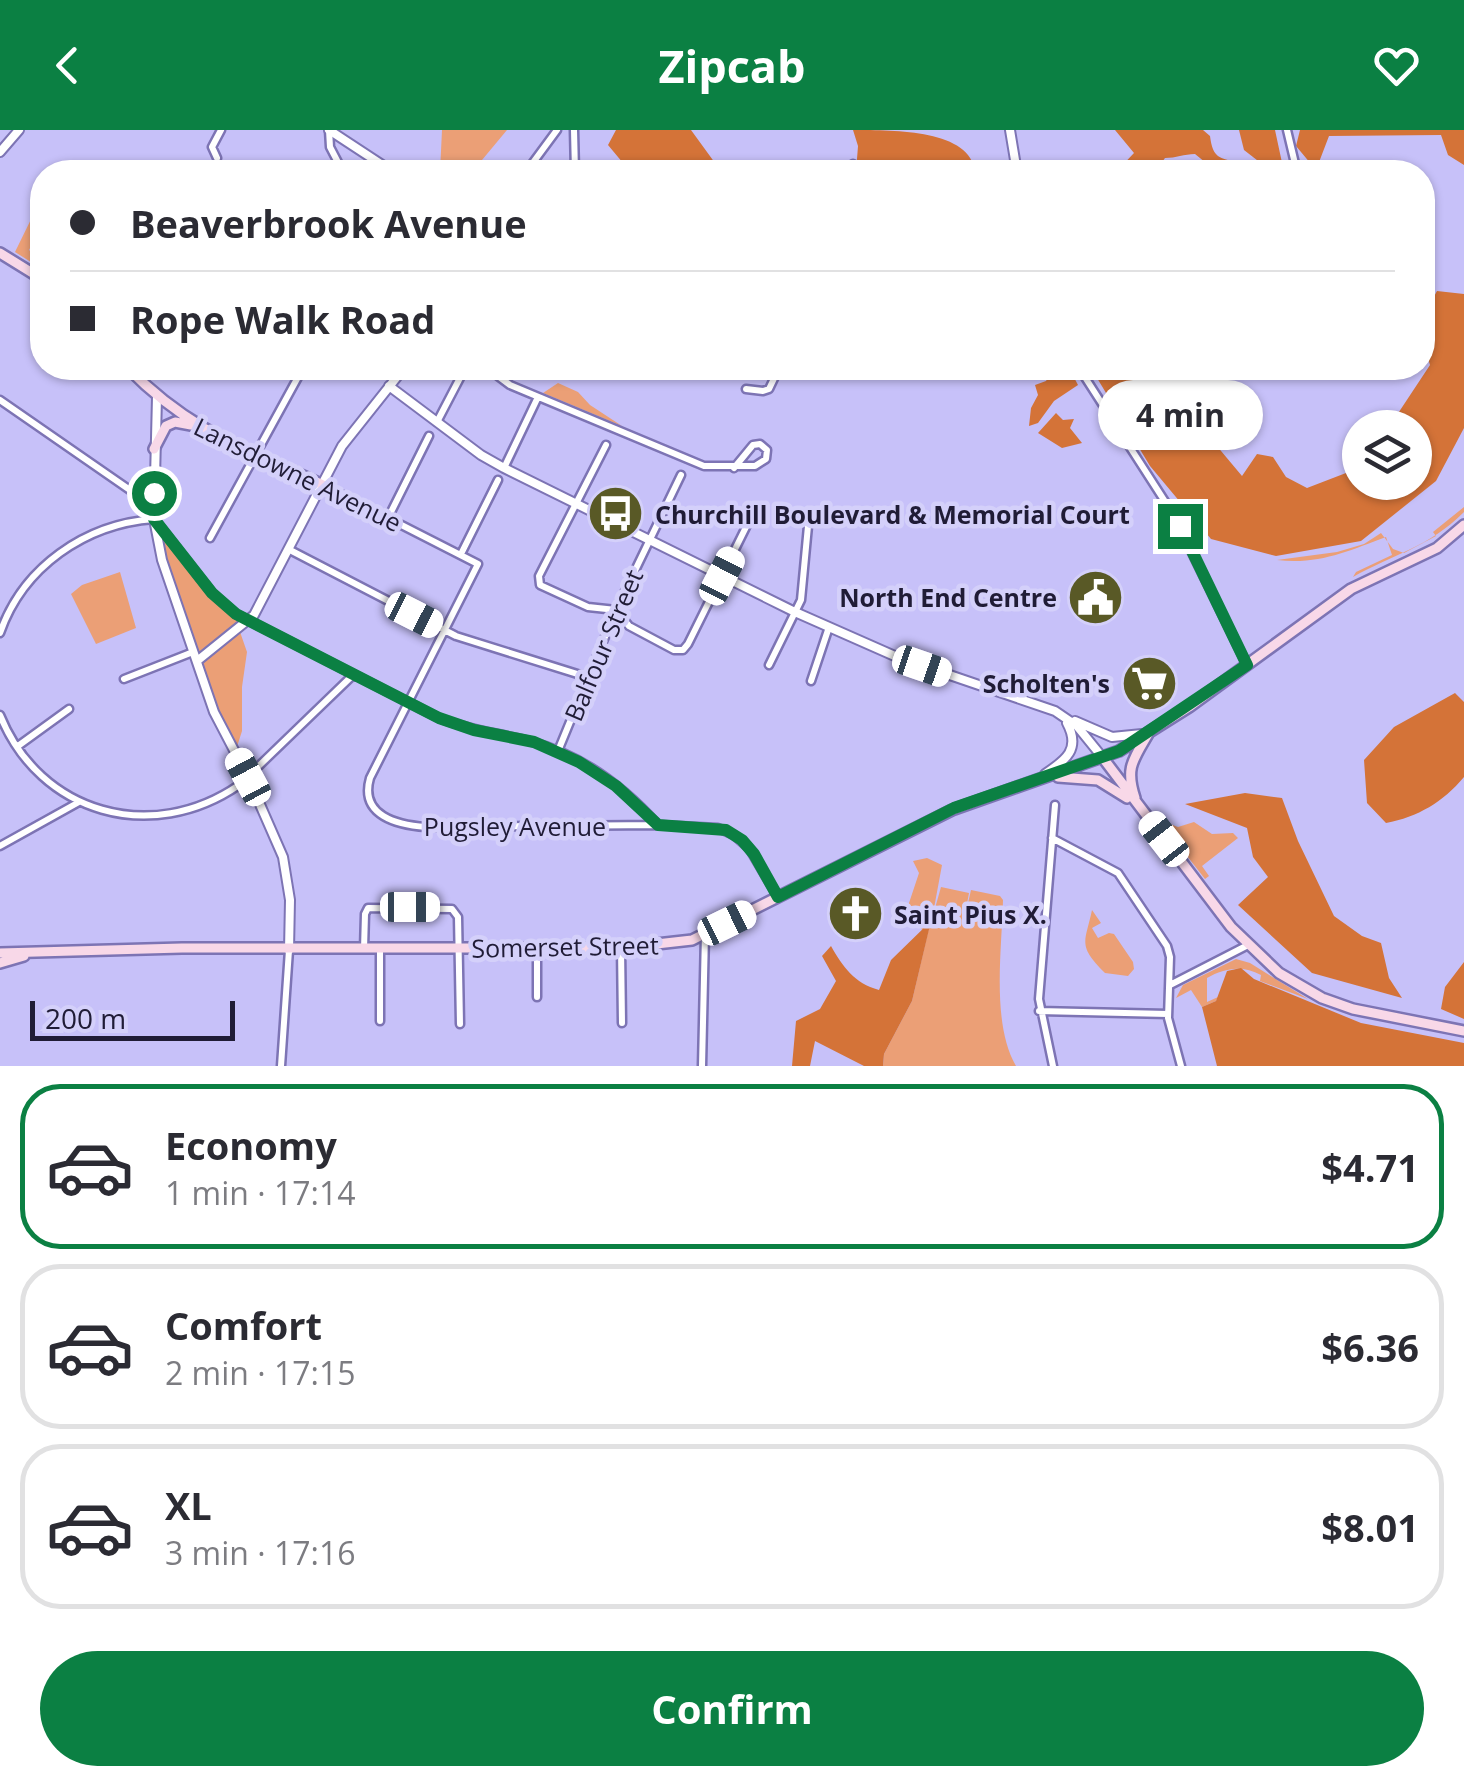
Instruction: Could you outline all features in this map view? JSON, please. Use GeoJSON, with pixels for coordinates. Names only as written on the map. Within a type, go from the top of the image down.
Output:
{"type":"FeatureCollection","features":[{"type":"Feature","properties":{"kind":"main road"},"geometry":{"type":"LineString","coordinates":[[0,253],[30,272]]}},
{"type":"Feature","properties":{"kind":"main road","name":"Lansdowne Avenue"},"geometry":{"type":"LineString","coordinates":[[140,380],[195,425],[323,486]]}},
{"type":"Feature","properties":{"kind":"main road"},"geometry":{"type":"LineString","coordinates":[[154,448],[170,423],[195,425]]}},
{"type":"Feature","properties":{"kind":"main road","name":"Somerset Street"},"geometry":{"type":"LineString","coordinates":[[0,954],[182,948],[621,948],[669,944],[705,934],[954,808],[1103,758],[1149,733],[1351,588],[1427,554],[1464,525]]}},
{"type":"Feature","properties":{"kind":"main road"},"geometry":{"type":"LineString","coordinates":[[1137,805],[1129,774],[1131,763],[1149,733]]}},
{"type":"Feature","properties":{"kind":"main road"},"geometry":{"type":"LineString","coordinates":[[1103,758],[1248,945],[1278,973],[1338,1004],[1464,1032]]}},
{"type":"Feature","properties":{"kind":"main road"},"geometry":{"type":"LineString","coordinates":[[1048,777],[1098,780],[1137,805]]}},
{"type":"Feature","properties":{"kind":"main road","name":"Somerset Street"},"geometry":{"type":"LineString","coordinates":[[0,963],[36,952]]}},
{"type":"Feature","properties":{"kind":"street"},"geometry":{"type":"LineString","coordinates":[[0,152],[20,130]]}},
{"type":"Feature","properties":{"kind":"street"},"geometry":{"type":"LineString","coordinates":[[217,158],[212,148],[221,130]]}},
{"type":"Feature","properties":{"kind":"street"},"geometry":{"type":"LineString","coordinates":[[329,130],[330,146],[338,160]]}},
{"type":"Feature","properties":{"kind":"street"},"geometry":{"type":"LineString","coordinates":[[329,130],[375,160]]}},
{"type":"Feature","properties":{"kind":"street"},"geometry":{"type":"LineString","coordinates":[[535,160],[557,130]]}},
{"type":"Feature","properties":{"kind":"street"},"geometry":{"type":"LineString","coordinates":[[574,130],[575,160]]}},
{"type":"Feature","properties":{"kind":"street"},"geometry":{"type":"LineString","coordinates":[[1010,130],[1015,160]]}},
{"type":"Feature","properties":{"kind":"street"},"geometry":{"type":"LineString","coordinates":[[1287,130],[1295,160]]}},
{"type":"Feature","properties":{"kind":"street"},"geometry":{"type":"LineString","coordinates":[[210,538],[296,380]]}},
{"type":"Feature","properties":{"kind":"street"},"geometry":{"type":"LineString","coordinates":[[124,679],[195,656],[250,620],[342,446],[393,380]]}},
{"type":"Feature","properties":{"kind":"street"},"geometry":{"type":"LineString","coordinates":[[437,422],[459,380]]}},
{"type":"Feature","properties":{"kind":"street"},"geometry":{"type":"LineString","coordinates":[[502,380],[694,464],[714,468],[734,468],[761,465],[766,459],[766,448],[753,446],[734,468]]}},
{"type":"Feature","properties":{"kind":"street"},"geometry":{"type":"LineString","coordinates":[[746,389],[769,389],[773,380]]}},
{"type":"Feature","properties":{"kind":"street"},"geometry":{"type":"LineString","coordinates":[[1087,380],[1173,514],[1247,665]]}},
{"type":"Feature","properties":{"kind":"street"},"geometry":{"type":"LineString","coordinates":[[388,386],[504,468],[795,612],[895,656],[1062,715],[1112,737],[1149,733]]}},
{"type":"Feature","properties":{"kind":"street"},"geometry":{"type":"LineString","coordinates":[[156,397],[154,519],[162,560],[214,712],[248,777],[286,867],[290,900],[280,1066]]}},
{"type":"Feature","properties":{"kind":"street"},"geometry":{"type":"LineString","coordinates":[[504,468],[538,397]]}},
{"type":"Feature","properties":{"kind":"street"},"geometry":{"type":"LineString","coordinates":[[0,400],[154,506]]}},
{"type":"Feature","properties":{"kind":"street"},"geometry":{"type":"LineString","coordinates":[[388,518],[429,436]]}},
{"type":"Feature","properties":{"kind":"street"},"geometry":{"type":"LineString","coordinates":[[606,444],[538,576],[540,585],[588,607],[616,610],[629,626],[674,650],[683,650],[754,510]]}},
{"type":"Feature","properties":{"kind":"street","name":"Balfour Street"},"geometry":{"type":"LineString","coordinates":[[558,752],[616,610],[680,476]]}},
{"type":"Feature","properties":{"kind":"street"},"geometry":{"type":"LineString","coordinates":[[461,554],[498,480]]}},
{"type":"Feature","properties":{"kind":"street","name":"Lansdowne Avenue"},"geometry":{"type":"LineString","coordinates":[[323,486],[478,564]]}},
{"type":"Feature","properties":{"kind":"street"},"geometry":{"type":"LineString","coordinates":[[154,519],[227,607],[353,676],[449,722],[534,742],[558,752],[616,786],[658,825]]}},
{"type":"Feature","properties":{"kind":"street"},"geometry":{"type":"LineString","coordinates":[[0,632],[25,587],[54,554],[76,542],[154,519]]}},
{"type":"Feature","properties":{"kind":"street"},"geometry":{"type":"LineString","coordinates":[[769,665],[801,600],[808,526]]}},
{"type":"Feature","properties":{"kind":"street"},"geometry":{"type":"LineString","coordinates":[[290,550],[446,632],[588,676]]}},
{"type":"Feature","properties":{"kind":"street","name":"Pugsley Avenue"},"geometry":{"type":"LineString","coordinates":[[478,564],[366,791],[373,807],[400,826],[718,828],[734,835],[754,854],[778,897]]}},
{"type":"Feature","properties":{"kind":"street"},"geometry":{"type":"LineString","coordinates":[[811,681],[829,627]]}},
{"type":"Feature","properties":{"kind":"street"},"geometry":{"type":"LineString","coordinates":[[0,715],[18,746],[48,780],[79,802],[125,815],[164,817],[220,796],[248,777],[353,676]]}},
{"type":"Feature","properties":{"kind":"street"},"geometry":{"type":"LineString","coordinates":[[18,746],[69,708]]}},
{"type":"Feature","properties":{"kind":"street"},"geometry":{"type":"LineString","coordinates":[[1062,715],[1084,733],[1103,758]]}},
{"type":"Feature","properties":{"kind":"street"},"geometry":{"type":"LineString","coordinates":[[1036,780],[1062,763],[1072,749],[1072,731],[1062,715]]}},
{"type":"Feature","properties":{"kind":"street"},"geometry":{"type":"LineString","coordinates":[[0,846],[79,802]]}},
{"type":"Feature","properties":{"kind":"street"},"geometry":{"type":"LineString","coordinates":[[1054,1066],[1040,1011],[1055,805]]}},
{"type":"Feature","properties":{"kind":"street"},"geometry":{"type":"LineString","coordinates":[[1052,838],[1121,876],[1168,949],[1168,1014],[1181,1066]]}},
{"type":"Feature","properties":{"kind":"street"},"geometry":{"type":"LineString","coordinates":[[364,948],[366,911],[391,907],[452,909],[458,918],[460,1024]]}},
{"type":"Feature","properties":{"kind":"street"},"geometry":{"type":"LineString","coordinates":[[702,1066],[705,934]]}},
{"type":"Feature","properties":{"kind":"street"},"geometry":{"type":"LineString","coordinates":[[1169,985],[1248,945]]}},
{"type":"Feature","properties":{"kind":"street"},"geometry":{"type":"LineString","coordinates":[[537,947],[537,996]]}},
{"type":"Feature","properties":{"kind":"street"},"geometry":{"type":"LineString","coordinates":[[380,948],[380,1021]]}},
{"type":"Feature","properties":{"kind":"street"},"geometry":{"type":"LineString","coordinates":[[621,948],[622,1024]]}},
{"type":"Feature","properties":{"kind":"street"},"geometry":{"type":"LineString","coordinates":[[1040,1011],[1168,1014]]}},
{"type":"Feature","properties":{"kind":"shaded area"},"geometry":{"type":"Polygon","coordinates":[[[442,130],[507,130],[482,160],[441,160],[442,130]]]}},
{"type":"Feature","properties":{"kind":"shaded area"},"geometry":{"type":"Polygon","coordinates":[[[616,130],[691,130],[713,160],[620,160],[608,145],[616,130]]]}},
{"type":"Feature","properties":{"kind":"shaded area"},"geometry":{"type":"Polygon","coordinates":[[[853,130],[909,132],[946,140],[971,160],[857,160],[853,130]]]}},
{"type":"Feature","properties":{"kind":"shaded area"},"geometry":{"type":"Polygon","coordinates":[[[1115,130],[1203,130],[1210,136],[1215,153],[1228,160],[1202,160],[1195,154],[1164,160],[1127,160],[1134,153],[1115,130]]]}},
{"type":"Feature","properties":{"kind":"shaded area"},"geometry":{"type":"Polygon","coordinates":[[[1239,130],[1275,130],[1281,160],[1257,160],[1244,150],[1239,130]]]}},
{"type":"Feature","properties":{"kind":"shaded area"},"geometry":{"type":"Polygon","coordinates":[[[1300,130],[1464,130],[1464,165],[1448,155],[1441,135],[1329,136],[1320,160],[1308,160],[1296,146],[1300,130]]]}},
{"type":"Feature","properties":{"kind":"shaded area"},"geometry":{"type":"Polygon","coordinates":[[[30,221],[30,261],[15,252],[30,221]]]}},
{"type":"Feature","properties":{"kind":"shaded area"},"geometry":{"type":"Polygon","coordinates":[[[1437,291],[1464,294],[1464,428],[1432,484],[1432,410],[1400,410],[1420,380],[1435,380],[1435,296],[1437,291]]]}},
{"type":"Feature","properties":{"kind":"shaded area"},"geometry":{"type":"Polygon","coordinates":[[[1075,380],[1078,385],[1054,401],[1038,423],[1029,426],[1031,408],[1038,395],[1035,385],[1075,380]]]}},
{"type":"Feature","properties":{"kind":"shaded area"},"geometry":{"type":"Polygon","coordinates":[[[1098,380],[1180,380],[1211,439],[1242,476],[1257,454],[1273,457],[1286,477],[1307,488],[1342,475],[1342,500],[1412,500],[1361,541],[1276,556],[1211,539],[1150,466],[1098,380]]]}},
{"type":"Feature","properties":{"kind":"shaded area"},"geometry":{"type":"Polygon","coordinates":[[[558,383],[578,392],[622,426],[543,393],[558,383]]]}},
{"type":"Feature","properties":{"kind":"shaded area"},"geometry":{"type":"Polygon","coordinates":[[[1056,413],[1063,420],[1074,419],[1070,428],[1082,443],[1062,448],[1038,433],[1056,413]]]}},
{"type":"Feature","properties":{"kind":"shaded area"},"geometry":{"type":"Polygon","coordinates":[[[1464,507],[1464,512],[1435,535],[1433,532],[1464,507]]]}},
{"type":"Feature","properties":{"kind":"shaded area"},"geometry":{"type":"Polygon","coordinates":[[[154,519],[212,593],[250,621],[239,629],[247,652],[242,731],[235,753],[187,639],[154,519]]]}},
{"type":"Feature","properties":{"kind":"shaded area"},"geometry":{"type":"Polygon","coordinates":[[[1381,533],[1384,538],[1320,559],[1277,560],[1337,552],[1364,544],[1381,533]]]}},
{"type":"Feature","properties":{"kind":"shaded area"},"geometry":{"type":"Polygon","coordinates":[[[1388,542],[1403,553],[1353,577],[1392,555],[1388,542]]]}},
{"type":"Feature","properties":{"kind":"shaded area"},"geometry":{"type":"Polygon","coordinates":[[[120,572],[136,628],[96,644],[71,594],[82,585],[120,572]]]}},
{"type":"Feature","properties":{"kind":"shaded area"},"geometry":{"type":"Polygon","coordinates":[[[1455,693],[1464,702],[1464,777],[1429,807],[1386,823],[1367,803],[1364,760],[1394,727],[1455,693]]]}},
{"type":"Feature","properties":{"kind":"shaded area"},"geometry":{"type":"Polygon","coordinates":[[[1245,793],[1282,798],[1334,916],[1362,936],[1381,943],[1389,978],[1402,998],[1312,973],[1238,905],[1268,877],[1253,857],[1247,828],[1185,804],[1245,793]]]}},
{"type":"Feature","properties":{"kind":"shaded area"},"geometry":{"type":"Polygon","coordinates":[[[1194,822],[1212,834],[1233,833],[1238,838],[1202,866],[1209,876],[1205,879],[1170,834],[1174,832],[1167,823],[1178,827],[1194,822]]]}},
{"type":"Feature","properties":{"kind":"shaded area"},"geometry":{"type":"Polygon","coordinates":[[[927,858],[942,865],[932,919],[941,887],[969,893],[963,925],[971,890],[1003,900],[1001,1008],[1008,1049],[1016,1066],[883,1066],[884,1054],[912,1001],[930,924],[922,930],[917,917],[912,918],[907,909],[919,873],[913,861],[927,858]]]}},
{"type":"Feature","properties":{"kind":"shaded area"},"geometry":{"type":"Polygon","coordinates":[[[1092,910],[1101,923],[1092,928],[1098,938],[1114,934],[1133,962],[1134,969],[1128,976],[1105,973],[1090,956],[1085,943],[1092,910]]]}},
{"type":"Feature","properties":{"kind":"shaded area"},"geometry":{"type":"Polygon","coordinates":[[[931,921],[912,1001],[884,1054],[883,1066],[864,1066],[815,1041],[810,1066],[792,1066],[796,1021],[820,1009],[836,981],[822,956],[831,946],[850,973],[879,990],[891,960],[931,921]]]}},
{"type":"Feature","properties":{"kind":"shaded area"},"geometry":{"type":"Polygon","coordinates":[[[1236,959],[1250,963],[1308,999],[1240,969],[1207,978],[1207,1002],[1218,997],[1216,1001],[1202,1007],[1191,990],[1176,998],[1183,985],[1236,959]]]}},
{"type":"Feature","properties":{"kind":"shaded area"},"geometry":{"type":"Polygon","coordinates":[[[1464,962],[1464,1019],[1441,1009],[1445,987],[1464,962]]]}},
{"type":"Feature","properties":{"kind":"shaded area"},"geometry":{"type":"Polygon","coordinates":[[[1241,968],[1254,979],[1361,1023],[1464,1043],[1464,1066],[1217,1066],[1202,1007],[1216,1001],[1227,971],[1241,968]]]}},
{"type":"Feature","properties":{"kind":"place","name":"Churchill Boulevard & Memorial Court"},"geometry":{"type":"Point","coordinates":[616,514]}},
{"type":"Feature","properties":{"kind":"place","name":"North End Centre"},"geometry":{"type":"Point","coordinates":[1096,597]}},
{"type":"Feature","properties":{"kind":"place","name":"Scholten's"},"geometry":{"type":"Point","coordinates":[1149,683]}},
{"type":"Feature","properties":{"kind":"place","name":"Saint Pius X."},"geometry":{"type":"Point","coordinates":[855,914]}},
{"type":"Feature","properties":{"kind":"route"},"geometry":{"type":"LineString","coordinates":[[154,493],[154,519],[212,593],[236,614],[439,718],[474,730],[534,742],[579,762],[616,786],[658,825],[726,830],[754,854],[778,897],[954,808],[1119,751],[1247,665],[1180,526]]}}]}
